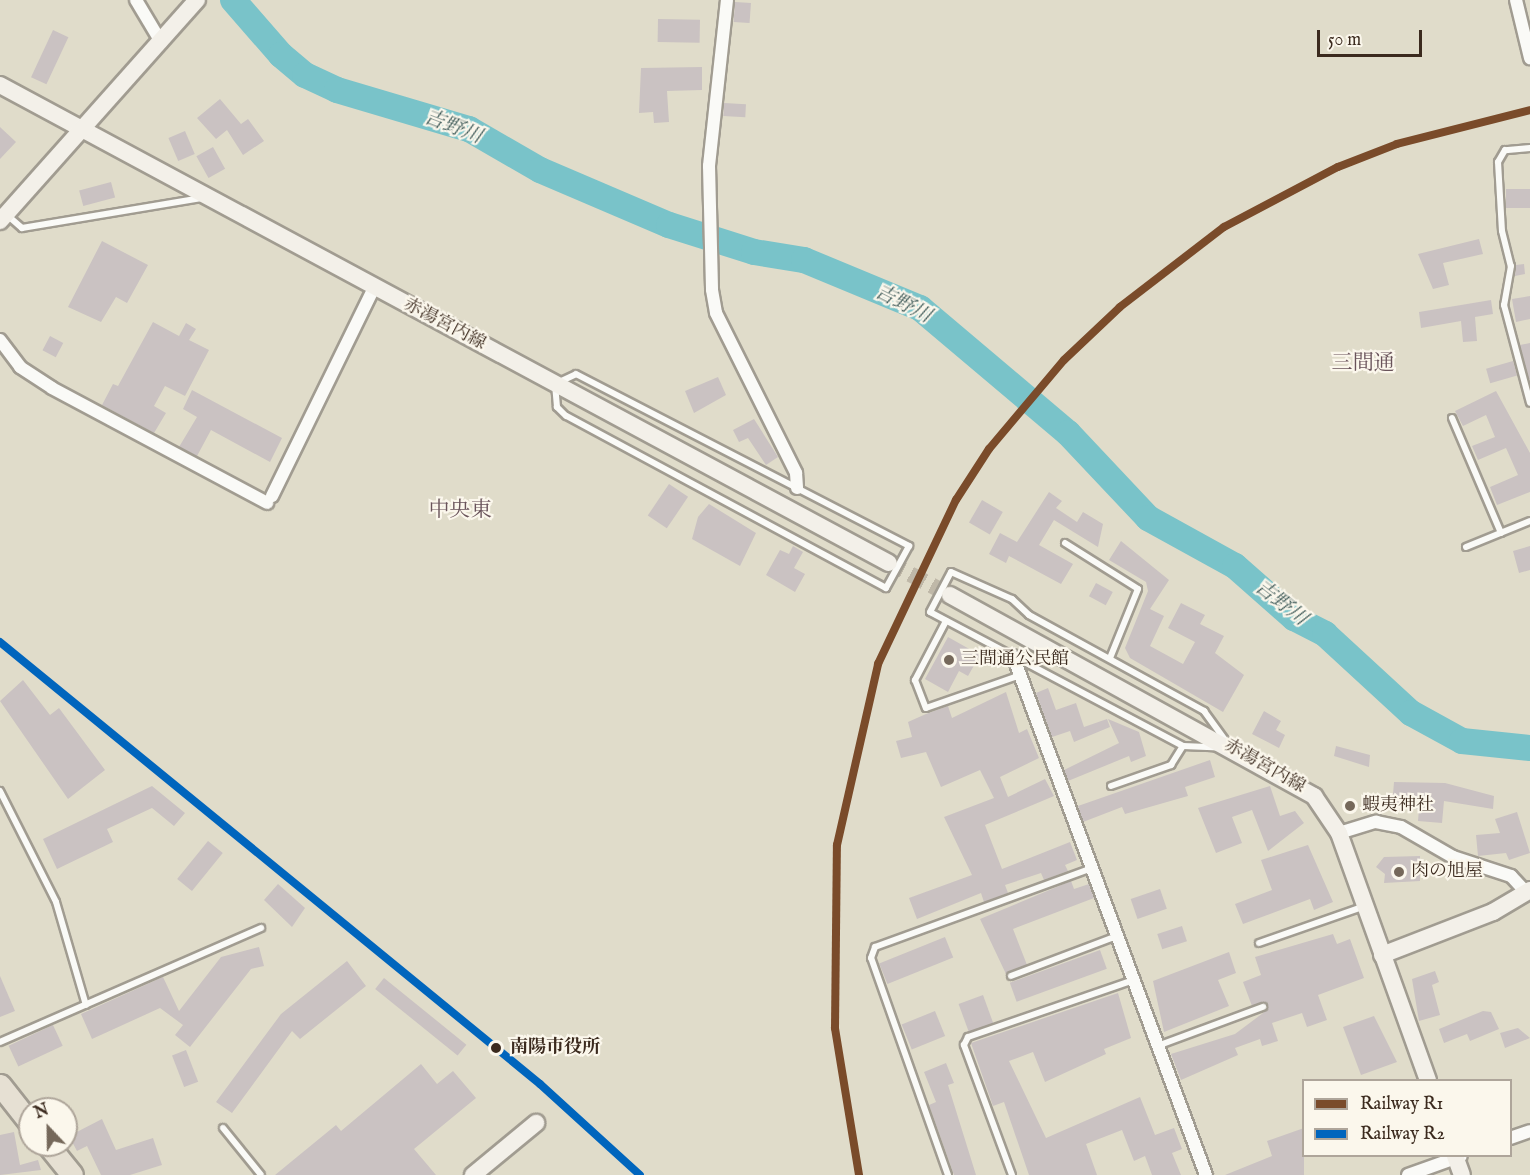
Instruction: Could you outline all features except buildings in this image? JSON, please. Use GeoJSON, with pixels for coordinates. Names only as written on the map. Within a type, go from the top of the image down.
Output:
{"type":"FeatureCollection","features":[{"type":"Feature","properties":{"kind":"highway"},"geometry":{"type":"LineString","coordinates":[[0,1085],[18,1108]]}},
{"type":"Feature","properties":{"kind":"highway"},"geometry":{"type":"LineString","coordinates":[[58,1157],[72,1175]]}},
{"type":"Feature","properties":{"kind":"main road"},"geometry":{"type":"LineString","coordinates":[[3,218],[193,5]]}},
{"type":"Feature","properties":{"kind":"main road","name":"赤湯宮内線"},"geometry":{"type":"LineString","coordinates":[[0,85],[205,198],[889,562]]}},
{"type":"Feature","properties":{"kind":"main road","name":"赤湯宮内線"},"geometry":{"type":"LineString","coordinates":[[950,595],[1231,747],[1314,796],[1339,833],[1428,1079]]}},
{"type":"Feature","properties":{"kind":"main road"},"geometry":{"type":"LineString","coordinates":[[1382,955],[1493,912],[1528,892]]}},
{"type":"Feature","properties":{"kind":"main road"},"geometry":{"type":"LineString","coordinates":[[472,1175],[537,1123]]}},
{"type":"Feature","properties":{"kind":"main road"},"geometry":{"type":"LineString","coordinates":[[1458,1157],[1462,1175]]}},
{"type":"Feature","properties":{"kind":"street"},"geometry":{"type":"LineString","coordinates":[[136,0],[161,42]]}},
{"type":"Feature","properties":{"kind":"street"},"geometry":{"type":"LineString","coordinates":[[727,0],[709,166],[712,290],[716,313],[796,473],[797,489]]}},
{"type":"Feature","properties":{"kind":"street"},"geometry":{"type":"LineString","coordinates":[[1516,0],[1530,58]]}},
{"type":"Feature","properties":{"kind":"street"},"geometry":{"type":"LineString","coordinates":[[0,340],[20,367],[52,388],[269,499],[374,288]]}},
{"type":"Feature","properties":{"kind":"street"},"geometry":{"type":"LineString","coordinates":[[1013,656],[1023,674],[1206,1175]]}},
{"type":"Feature","properties":{"kind":"street"},"geometry":{"type":"LineString","coordinates":[[1339,833],[1376,822],[1401,827],[1453,857],[1511,876],[1528,892]]}},
{"type":"Feature","properties":{"kind":"street"},"geometry":{"type":"LineString","coordinates":[[1512,1137],[1530,1131]]}},
{"type":"Feature","properties":{"kind":"street"},"geometry":{"type":"LineString","coordinates":[[1408,1175],[1455,1157]]}},
{"type":"Feature","properties":{"kind":"lane"},"geometry":{"type":"LineString","coordinates":[[1530,148],[1505,150],[1498,162],[1502,231],[1511,266],[1504,305],[1530,403]]}},
{"type":"Feature","properties":{"kind":"lane"},"geometry":{"type":"LineString","coordinates":[[3,218],[22,228],[205,198]]}},
{"type":"Feature","properties":{"kind":"lane"},"geometry":{"type":"LineString","coordinates":[[576,374],[588,377],[909,546],[886,588],[566,416],[557,407],[555,384],[576,374]]}},
{"type":"Feature","properties":{"kind":"lane"},"geometry":{"type":"LineString","coordinates":[[1452,418],[1501,533]]}},
{"type":"Feature","properties":{"kind":"lane"},"geometry":{"type":"LineString","coordinates":[[1466,547],[1530,521]]}},
{"type":"Feature","properties":{"kind":"lane"},"geometry":{"type":"LineString","coordinates":[[1065,543],[1138,589],[1110,658]]}},
{"type":"Feature","properties":{"kind":"lane"},"geometry":{"type":"LineString","coordinates":[[951,572],[1003,594],[1029,615],[1204,711],[1231,747],[1183,746],[930,612],[951,572]]}},
{"type":"Feature","properties":{"kind":"lane"},"geometry":{"type":"LineString","coordinates":[[946,621],[915,680],[926,708],[1023,674]]}},
{"type":"Feature","properties":{"kind":"lane"},"geometry":{"type":"LineString","coordinates":[[1111,786],[1171,765],[1183,746]]}},
{"type":"Feature","properties":{"kind":"lane"},"geometry":{"type":"LineString","coordinates":[[0,791],[56,902],[86,1005]]}},
{"type":"Feature","properties":{"kind":"lane"},"geometry":{"type":"LineString","coordinates":[[948,1175],[871,958],[875,947],[1093,868]]}},
{"type":"Feature","properties":{"kind":"lane"},"geometry":{"type":"LineString","coordinates":[[1259,943],[1365,906]]}},
{"type":"Feature","properties":{"kind":"lane"},"geometry":{"type":"LineString","coordinates":[[0,1042],[261,928]]}},
{"type":"Feature","properties":{"kind":"lane"},"geometry":{"type":"LineString","coordinates":[[1011,976],[1119,936]]}},
{"type":"Feature","properties":{"kind":"lane"},"geometry":{"type":"LineString","coordinates":[[1012,1175],[964,1045],[968,1037],[1136,979]]}},
{"type":"Feature","properties":{"kind":"lane"},"geometry":{"type":"LineString","coordinates":[[1160,1046],[1263,1007]]}},
{"type":"Feature","properties":{"kind":"lane"},"geometry":{"type":"LineString","coordinates":[[222,1128],[261,1175]]}},
{"type":"Feature","properties":{"kind":"waterway","name":"吉野川"},"geometry":{"type":"LineString","coordinates":[[233,0],[281,55],[305,75],[337,90],[469,129],[540,170],[669,225],[754,252],[804,260],[920,308],[1068,433],[1148,518],[1235,566],[1294,618],[1325,634],[1411,713],[1462,741],[1530,748]]}},
{"type":"Feature","properties":{"kind":"tunnel"},"geometry":{"type":"LineString","coordinates":[[889,563],[950,595]]}},
{"type":"Feature","properties":{"kind":"rail line","name":"R1"},"geometry":{"type":"LineString","coordinates":[[859,1175],[835,1028],[837,845],[878,664],[956,500],[989,449],[1064,360],[1120,307],[1224,227],[1338,167],[1397,144],[1530,110]]}},
{"type":"Feature","properties":{"kind":"rail line","name":"R2"},"geometry":{"type":"LineString","coordinates":[[0,642],[540,1084],[640,1175]]}},
{"type":"Feature","properties":{"kind":"place","name":"三間通公民館"},"geometry":{"type":"Point","coordinates":[949,660]}},
{"type":"Feature","properties":{"kind":"place","name":"蝦夷神社"},"geometry":{"type":"Point","coordinates":[1350,806]}},
{"type":"Feature","properties":{"kind":"place","name":"肉の旭屋"},"geometry":{"type":"Point","coordinates":[1399,872]}},
{"type":"Feature","properties":{"kind":"place","name":"南陽市役所"},"geometry":{"type":"Point","coordinates":[496,1048]}},
{"type":"Feature","properties":{"kind":"district","name":"三間通"},"geometry":{"type":"Point","coordinates":[1363,364]}},
{"type":"Feature","properties":{"kind":"district","name":"中央東"},"geometry":{"type":"Point","coordinates":[460,511]}}]}
